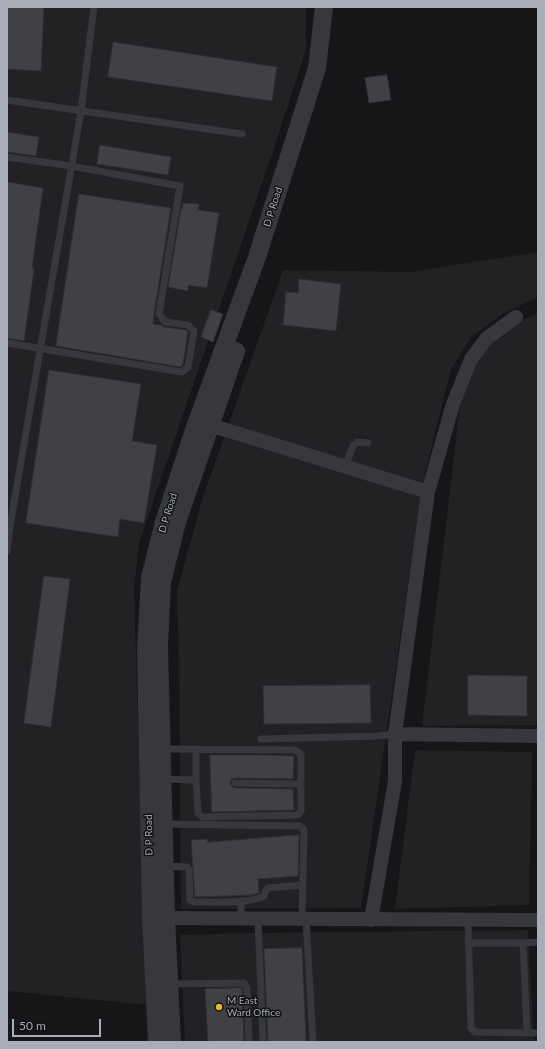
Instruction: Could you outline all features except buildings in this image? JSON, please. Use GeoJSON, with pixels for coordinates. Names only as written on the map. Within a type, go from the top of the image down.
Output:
{"type":"FeatureCollection","features":[{"type":"Feature","properties":{"kind":"street","name":"D P Road"},"geometry":{"type":"LineString","coordinates":[[265,251],[317,68],[324,7]]}},
{"type":"Feature","properties":{"kind":"street","name":"D P Road"},"geometry":{"type":"LineString","coordinates":[[160,562],[164,522],[195,427],[217,386],[328,72],[335,7]]}},
{"type":"Feature","properties":{"kind":"street"},"geometry":{"type":"LineString","coordinates":[[371,920],[395,781],[395,734],[428,492],[453,404],[472,359],[487,338],[516,317]]}},
{"type":"Feature","properties":{"kind":"street","name":"D P Road"},"geometry":{"type":"LineString","coordinates":[[157,1042],[158,918],[150,578],[160,562],[177,522],[210,426],[217,386]]}},
{"type":"Feature","properties":{"kind":"street"},"geometry":{"type":"LineString","coordinates":[[210,426],[428,492]]}},
{"type":"Feature","properties":{"kind":"street","name":"D P Road"},"geometry":{"type":"LineString","coordinates":[[152,657],[161,749],[162,779],[164,866],[158,918],[169,984],[172,1042]]}},
{"type":"Feature","properties":{"kind":"street"},"geometry":{"type":"LineString","coordinates":[[395,734],[538,736]]}},
{"type":"Feature","properties":{"kind":"street"},"geometry":{"type":"LineString","coordinates":[[158,918],[538,920]]}},
{"type":"Feature","properties":{"kind":"lane"},"geometry":{"type":"LineString","coordinates":[[7,551],[8,526],[81,111],[94,7]]}},
{"type":"Feature","properties":{"kind":"lane"},"geometry":{"type":"LineString","coordinates":[[7,100],[242,134]]}},
{"type":"Feature","properties":{"kind":"lane"},"geometry":{"type":"LineString","coordinates":[[7,157],[71,166],[180,186],[158,314],[165,322],[188,325],[194,331],[188,367],[182,372],[7,343]]}},
{"type":"Feature","properties":{"kind":"lane"},"geometry":{"type":"LineString","coordinates":[[345,467],[353,446],[357,442],[368,443]]}},
{"type":"Feature","properties":{"kind":"lane"},"geometry":{"type":"LineString","coordinates":[[261,739],[378,736],[395,734]]}},
{"type":"Feature","properties":{"kind":"lane"},"geometry":{"type":"LineString","coordinates":[[161,749],[196,749],[295,750],[301,754],[301,811],[298,815],[202,816],[198,813],[196,749]]}},
{"type":"Feature","properties":{"kind":"lane"},"geometry":{"type":"LineString","coordinates":[[162,779],[196,780]]}},
{"type":"Feature","properties":{"kind":"lane"},"geometry":{"type":"LineString","coordinates":[[235,783],[301,784]]}},
{"type":"Feature","properties":{"kind":"lane"},"geometry":{"type":"LineString","coordinates":[[163,824],[300,826],[304,830],[304,919],[313,1042]]}},
{"type":"Feature","properties":{"kind":"lane"},"geometry":{"type":"LineString","coordinates":[[164,866],[187,867],[190,900],[194,902],[241,901],[260,898],[264,896],[268,888],[303,885]]}},
{"type":"Feature","properties":{"kind":"lane"},"geometry":{"type":"LineString","coordinates":[[241,901],[241,918]]}},
{"type":"Feature","properties":{"kind":"lane"},"geometry":{"type":"LineString","coordinates":[[258,919],[263,1042]]}},
{"type":"Feature","properties":{"kind":"lane"},"geometry":{"type":"LineString","coordinates":[[468,920],[471,1028],[475,1032],[538,1033]]}},
{"type":"Feature","properties":{"kind":"lane"},"geometry":{"type":"LineString","coordinates":[[468,943],[538,942]]}},
{"type":"Feature","properties":{"kind":"lane"},"geometry":{"type":"LineString","coordinates":[[524,943],[527,1033]]}},
{"type":"Feature","properties":{"kind":"lane"},"geometry":{"type":"LineString","coordinates":[[169,984],[244,983],[248,988],[249,1042]]}},
{"type":"Feature","properties":{"kind":"shaded area"},"geometry":{"type":"Polygon","coordinates":[[[7,7],[306,7],[306,50],[139,543],[134,590],[146,1005],[7,991],[7,7]]]}},
{"type":"Feature","properties":{"kind":"shaded area"},"geometry":{"type":"Polygon","coordinates":[[[538,252],[538,297],[504,313],[472,336],[451,369],[423,481],[361,908],[181,909],[177,591],[202,500],[283,270],[410,272],[538,252]]]}},
{"type":"Feature","properties":{"kind":"shaded area"},"geometry":{"type":"Polygon","coordinates":[[[538,313],[538,725],[422,726],[463,381],[480,351],[513,324],[538,313]]]}},
{"type":"Feature","properties":{"kind":"shaded area"},"geometry":{"type":"Polygon","coordinates":[[[415,750],[532,752],[529,905],[395,909],[415,750]]]}},
{"type":"Feature","properties":{"kind":"shaded area"},"geometry":{"type":"Polygon","coordinates":[[[528,930],[534,1042],[185,1042],[180,935],[528,930]]]}},
{"type":"Feature","properties":{"kind":"place","name":"M East Ward Office"},"geometry":{"type":"Point","coordinates":[219,1007]}}]}
